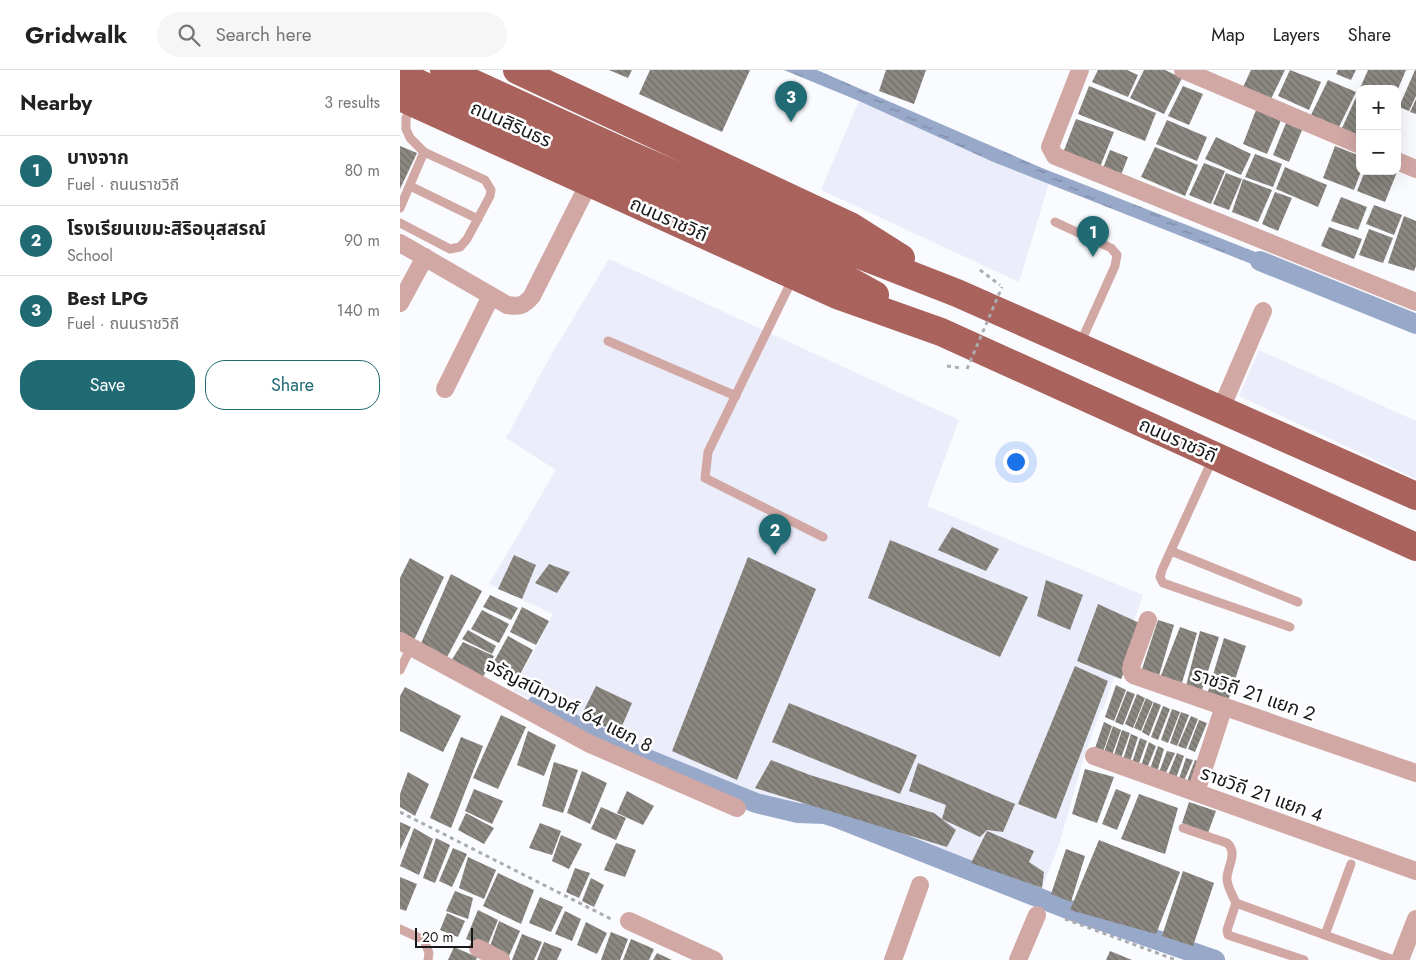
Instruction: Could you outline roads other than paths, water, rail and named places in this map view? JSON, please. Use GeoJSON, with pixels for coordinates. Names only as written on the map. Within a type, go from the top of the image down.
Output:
{"type":"FeatureCollection","features":[{"type":"Feature","properties":{"kind":"main road","name":"ถนนสิรินธร"},"geometry":{"type":"LineString","coordinates":[[444,70],[626,164]]}},
{"type":"Feature","properties":{"kind":"main road"},"geometry":{"type":"LineString","coordinates":[[517,70],[852,227],[957,293]]}},
{"type":"Feature","properties":{"kind":"main road","name":"ถนนสิรินธร"},"geometry":{"type":"LineString","coordinates":[[400,75],[626,164]]}},
{"type":"Feature","properties":{"kind":"main road","name":"ถนนราชวิถี"},"geometry":{"type":"LineString","coordinates":[[406,100],[837,295],[941,332],[1416,547]]}},
{"type":"Feature","properties":{"kind":"main road"},"geometry":{"type":"LineString","coordinates":[[626,164],[957,293],[1220,411],[1416,496]]}},
{"type":"Feature","properties":{"kind":"main road","name":"ถนนราชวิถี"},"geometry":{"type":"LineString","coordinates":[[626,164],[838,274],[941,332]]}},
{"type":"Feature","properties":{"kind":"street"},"geometry":{"type":"LineString","coordinates":[[1079,70],[1050,147],[1055,156],[1416,302]]}},
{"type":"Feature","properties":{"kind":"street"},"geometry":{"type":"LineString","coordinates":[[1183,70],[1356,143]]}},
{"type":"Feature","properties":{"kind":"street"},"geometry":{"type":"LineString","coordinates":[[1401,163],[1416,169]]}},
{"type":"Feature","properties":{"kind":"street"},"geometry":{"type":"LineString","coordinates":[[400,243],[507,305],[520,306],[527,303],[532,296],[589,183]]}},
{"type":"Feature","properties":{"kind":"street"},"geometry":{"type":"LineString","coordinates":[[400,303],[425,257]]}},
{"type":"Feature","properties":{"kind":"street"},"geometry":{"type":"LineString","coordinates":[[445,389],[491,296]]}},
{"type":"Feature","properties":{"kind":"street"},"geometry":{"type":"LineString","coordinates":[[1220,411],[1263,311]]}},
{"type":"Feature","properties":{"kind":"street","name":"ราชวิถี 21 แยก 2"},"geometry":{"type":"LineString","coordinates":[[1148,620],[1132,664],[1131,670],[1133,675],[1416,773]]}},
{"type":"Feature","properties":{"kind":"street","name":"จรัญสนิทวงศ์ 64 แยก 8"},"geometry":{"type":"LineString","coordinates":[[405,644],[590,744],[738,808]]}},
{"type":"Feature","properties":{"kind":"street"},"geometry":{"type":"LineString","coordinates":[[1196,792],[1224,706]]}},
{"type":"Feature","properties":{"kind":"street","name":"ราชวิถี 21 แยก 4"},"geometry":{"type":"LineString","coordinates":[[1094,756],[1416,871]]}},
{"type":"Feature","properties":{"kind":"street"},"geometry":{"type":"LineString","coordinates":[[893,960],[920,885]]}},
{"type":"Feature","properties":{"kind":"street"},"geometry":{"type":"LineString","coordinates":[[1018,960],[1037,915]]}},
{"type":"Feature","properties":{"kind":"street"},"geometry":{"type":"LineString","coordinates":[[1400,960],[1416,919]]}},
{"type":"Feature","properties":{"kind":"street"},"geometry":{"type":"LineString","coordinates":[[629,921],[707,959]]}},
{"type":"Feature","properties":{"kind":"street"},"geometry":{"type":"LineString","coordinates":[[478,948],[501,960]]}},
{"type":"Feature","properties":{"kind":"lane"},"geometry":{"type":"LineString","coordinates":[[400,222],[450,249],[460,247],[467,239],[490,196],[489,186],[481,178],[424,152],[410,138],[406,129],[406,100]]}},
{"type":"Feature","properties":{"kind":"lane"},"geometry":{"type":"LineString","coordinates":[[400,208],[424,152]]}},
{"type":"Feature","properties":{"kind":"lane"},"geometry":{"type":"LineString","coordinates":[[410,186],[478,219]]}},
{"type":"Feature","properties":{"kind":"lane"},"geometry":{"type":"LineString","coordinates":[[1055,222],[1111,248],[1117,255],[1115,266],[1079,348]]}},
{"type":"Feature","properties":{"kind":"lane"},"geometry":{"type":"LineString","coordinates":[[794,276],[708,452],[705,478],[823,537]]}},
{"type":"Feature","properties":{"kind":"lane"},"geometry":{"type":"LineString","coordinates":[[608,341],[736,396]]}},
{"type":"Feature","properties":{"kind":"lane"},"geometry":{"type":"LineString","coordinates":[[1214,456],[1160,578],[1164,584],[1290,627]]}},
{"type":"Feature","properties":{"kind":"lane"},"geometry":{"type":"LineString","coordinates":[[1171,551],[1298,602]]}},
{"type":"Feature","properties":{"kind":"lane"},"geometry":{"type":"LineString","coordinates":[[400,670],[405,644]]}},
{"type":"Feature","properties":{"kind":"lane"},"geometry":{"type":"LineString","coordinates":[[1183,828],[1231,847],[1233,853],[1227,878],[1236,904],[1227,930],[1228,935],[1304,960]]}},
{"type":"Feature","properties":{"kind":"lane"},"geometry":{"type":"LineString","coordinates":[[1325,935],[1352,864]]}},
{"type":"Feature","properties":{"kind":"lane"},"geometry":{"type":"LineString","coordinates":[[1236,904],[1394,960]]}},
{"type":"Feature","properties":{"kind":"lane"},"geometry":{"type":"LineString","coordinates":[[400,930],[424,940],[429,953],[428,960]]}},
{"type":"Feature","properties":{"kind":"water"},"geometry":{"type":"Polygon","coordinates":[[[784,70],[817,70],[1042,168],[1286,264],[1282,276],[991,161],[859,101],[784,70]]]}},
{"type":"Feature","properties":{"kind":"waterway"},"geometry":{"type":"LineString","coordinates":[[1260,261],[1416,324]]}},
{"type":"Feature","properties":{"kind":"waterway"},"geometry":{"type":"LineString","coordinates":[[536,706],[635,754],[756,803],[798,813],[825,814],[837,818],[1070,910],[1215,960]]}},
{"type":"Feature","properties":{"kind":"place","name":"Best LPG"},"geometry":{"type":"Point","coordinates":[791,122]}},
{"type":"Feature","properties":{"kind":"place","name":"บางจาก"},"geometry":{"type":"Point","coordinates":[1093,257]}},
{"type":"Feature","properties":{"kind":"place","name":"โรงเรียนเขมะสิริอนุสสรณ์"},"geometry":{"type":"Point","coordinates":[775,555]}}]}
